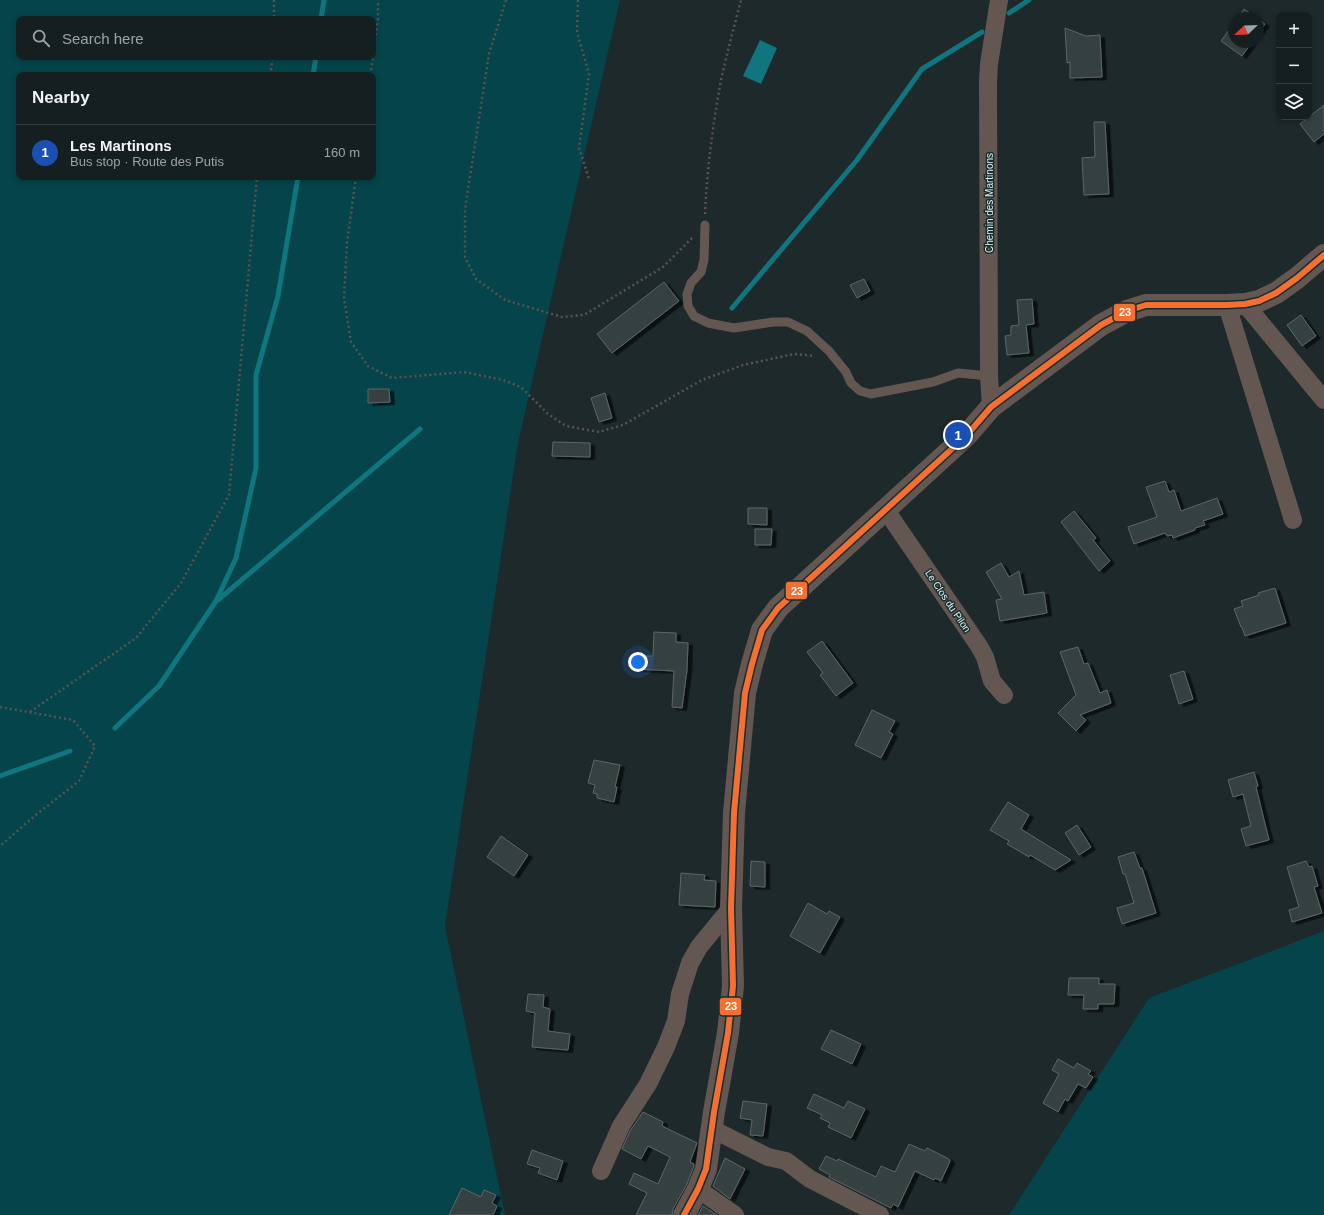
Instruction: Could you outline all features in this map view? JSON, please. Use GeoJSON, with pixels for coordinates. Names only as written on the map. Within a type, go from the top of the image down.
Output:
{"type":"FeatureCollection","features":[{"type":"Feature","properties":{"kind":"street","name":"Chemin des Martinons"},"geometry":{"type":"LineString","coordinates":[[992,407],[989,376],[988,81],[989,64],[999,0]]}},
{"type":"Feature","properties":{"kind":"street"},"geometry":{"type":"LineString","coordinates":[[684,1215],[698,1189],[706,1169],[728,1033],[733,986],[731,908],[734,813],[746,693],[752,664],[762,630],[778,608],[966,436],[992,407],[1101,324],[1127,311],[1146,305],[1236,304],[1259,300],[1276,292],[1297,278],[1324,255]]}},
{"type":"Feature","properties":{"kind":"street"},"geometry":{"type":"LineString","coordinates":[[1236,304],[1324,400]]}},
{"type":"Feature","properties":{"kind":"street"},"geometry":{"type":"LineString","coordinates":[[1236,304],[1293,520]]}},
{"type":"Feature","properties":{"kind":"street","name":"Le Clos du Pilon"},"geometry":{"type":"LineString","coordinates":[[885,509],[979,646],[985,657],[992,681],[1004,695]]}},
{"type":"Feature","properties":{"kind":"street"},"geometry":{"type":"LineString","coordinates":[[601,1171],[621,1126],[648,1084],[666,1047],[676,1021],[680,994],[690,963],[699,947],[731,908]]}},
{"type":"Feature","properties":{"kind":"street"},"geometry":{"type":"LineString","coordinates":[[712,1129],[768,1157],[786,1161],[810,1179],[880,1215]]}},
{"type":"Feature","properties":{"kind":"street"},"geometry":{"type":"LineString","coordinates":[[698,1189],[735,1215]]}},
{"type":"Feature","properties":{"kind":"lane"},"geometry":{"type":"LineString","coordinates":[[705,225],[704,260],[701,272],[691,283],[687,294],[688,306],[694,316],[708,323],[734,328],[773,322],[788,322],[807,331],[846,372],[851,383],[860,391],[871,394],[933,382],[958,373],[989,376]]}},
{"type":"Feature","properties":{"kind":"path"},"geometry":{"type":"LineString","coordinates":[[274,0],[274,16]]}},
{"type":"Feature","properties":{"kind":"path"},"geometry":{"type":"LineString","coordinates":[[376,34],[378,0]]}},
{"type":"Feature","properties":{"kind":"path"},"geometry":{"type":"LineString","coordinates":[[506,0],[489,54],[465,208],[465,257],[476,279],[505,300],[562,317],[584,315],[662,267],[705,225],[706,190],[721,80],[741,0]]}},
{"type":"Feature","properties":{"kind":"path"},"geometry":{"type":"LineString","coordinates":[[578,0],[577,32],[589,74],[579,148],[589,179]]}},
{"type":"Feature","properties":{"kind":"path"},"geometry":{"type":"LineString","coordinates":[[270,72],[272,60]]}},
{"type":"Feature","properties":{"kind":"path"},"geometry":{"type":"LineString","coordinates":[[370,72],[372,60]]}},
{"type":"Feature","properties":{"kind":"path"},"geometry":{"type":"LineString","coordinates":[[30,712],[136,638],[181,583],[229,495],[257,180]]}},
{"type":"Feature","properties":{"kind":"path"},"geometry":{"type":"LineString","coordinates":[[356,180],[346,243],[344,298],[351,342],[368,366],[392,378],[464,372],[503,380],[521,387],[548,414],[566,426],[599,432],[623,425],[702,380],[743,365],[794,354],[834,358]]}},
{"type":"Feature","properties":{"kind":"path"},"geometry":{"type":"LineString","coordinates":[[0,707],[73,720],[95,746],[79,781],[37,814],[0,846]]}},
{"type":"Feature","properties":{"kind":"shaded area"},"geometry":{"type":"Polygon","coordinates":[[[0,0],[620,0],[518,443],[445,926],[505,1215],[0,1215],[0,0]]]}},
{"type":"Feature","properties":{"kind":"shaded area"},"geometry":{"type":"Polygon","coordinates":[[[760,40],[777,48],[761,84],[743,76],[760,40]]]}},
{"type":"Feature","properties":{"kind":"shaded area"},"geometry":{"type":"Polygon","coordinates":[[[1324,931],[1324,1215],[1009,1215],[1149,998],[1324,931]]]}},
{"type":"Feature","properties":{"kind":"building"},"geometry":{"type":"Polygon","coordinates":[[[1065,28],[1086,36],[1100,35],[1102,77],[1070,78],[1070,62],[1067,63],[1065,28]]]}},
{"type":"Feature","properties":{"kind":"building"},"geometry":{"type":"Polygon","coordinates":[[[1228,31],[1228,46],[1221,41],[1228,31]]]}},
{"type":"Feature","properties":{"kind":"building"},"geometry":{"type":"Polygon","coordinates":[[[1231,48],[1248,48],[1242,56],[1231,48]]]}},
{"type":"Feature","properties":{"kind":"building"},"geometry":{"type":"Polygon","coordinates":[[[1324,105],[1324,134],[1314,142],[1300,124],[1305,120],[1312,120],[1312,114],[1324,105]]]}},
{"type":"Feature","properties":{"kind":"building"},"geometry":{"type":"Polygon","coordinates":[[[1094,122],[1105,122],[1109,194],[1084,195],[1082,158],[1095,157],[1094,122]]]}},
{"type":"Feature","properties":{"kind":"building"},"geometry":{"type":"Polygon","coordinates":[[[864,279],[870,291],[857,298],[850,285],[864,279]]]}},
{"type":"Feature","properties":{"kind":"building"},"geometry":{"type":"Polygon","coordinates":[[[664,282],[679,301],[612,353],[597,334],[664,282]]]}},
{"type":"Feature","properties":{"kind":"building"},"geometry":{"type":"Polygon","coordinates":[[[1032,299],[1034,324],[1026,325],[1029,353],[1007,355],[1005,336],[1011,335],[1011,326],[1019,325],[1017,300],[1032,299]]]}},
{"type":"Feature","properties":{"kind":"building"},"geometry":{"type":"Polygon","coordinates":[[[1301,315],[1316,336],[1302,346],[1287,325],[1301,315]]]}},
{"type":"Feature","properties":{"kind":"building"},"geometry":{"type":"Polygon","coordinates":[[[368,389],[389,389],[390,402],[368,403],[368,389]]]}},
{"type":"Feature","properties":{"kind":"building"},"geometry":{"type":"Polygon","coordinates":[[[605,393],[612,418],[599,422],[591,398],[605,393]]]}},
{"type":"Feature","properties":{"kind":"building"},"geometry":{"type":"Polygon","coordinates":[[[553,442],[590,443],[590,457],[552,456],[553,442]]]}},
{"type":"Feature","properties":{"kind":"building"},"geometry":{"type":"Polygon","coordinates":[[[1165,481],[1169,492],[1174,490],[1181,511],[1217,498],[1223,514],[1203,521],[1205,525],[1173,538],[1172,535],[1167,536],[1165,533],[1134,544],[1128,527],[1157,517],[1146,487],[1165,481]]]}},
{"type":"Feature","properties":{"kind":"building"},"geometry":{"type":"Polygon","coordinates":[[[748,508],[767,508],[767,525],[748,524],[748,508]]]}},
{"type":"Feature","properties":{"kind":"building"},"geometry":{"type":"Polygon","coordinates":[[[1074,511],[1096,538],[1093,540],[1110,561],[1099,571],[1061,522],[1074,511]]]}},
{"type":"Feature","properties":{"kind":"building"},"geometry":{"type":"Polygon","coordinates":[[[755,529],[772,529],[771,545],[755,545],[755,529]]]}},
{"type":"Feature","properties":{"kind":"building"},"geometry":{"type":"Polygon","coordinates":[[[1001,563],[1009,577],[1019,571],[1024,595],[1044,592],[1047,613],[1000,621],[996,600],[1002,599],[986,572],[1001,563]]]}},
{"type":"Feature","properties":{"kind":"building"},"geometry":{"type":"Polygon","coordinates":[[[1275,588],[1286,623],[1245,636],[1234,609],[1243,606],[1241,601],[1259,595],[1258,593],[1275,588]]]}},
{"type":"Feature","properties":{"kind":"building"},"geometry":{"type":"Polygon","coordinates":[[[654,632],[676,633],[676,642],[688,643],[687,670],[682,708],[672,707],[674,671],[635,669],[636,656],[653,656],[654,632]]]}},
{"type":"Feature","properties":{"kind":"building"},"geometry":{"type":"Polygon","coordinates":[[[822,641],[853,683],[836,696],[820,675],[823,673],[807,652],[822,641]]]}},
{"type":"Feature","properties":{"kind":"building"},"geometry":{"type":"Polygon","coordinates":[[[1078,647],[1084,664],[1088,663],[1100,693],[1107,690],[1111,703],[1080,715],[1086,720],[1076,731],[1058,713],[1076,695],[1060,652],[1078,647]]]}},
{"type":"Feature","properties":{"kind":"building"},"geometry":{"type":"Polygon","coordinates":[[[1184,671],[1193,699],[1179,704],[1170,675],[1184,671]]]}},
{"type":"Feature","properties":{"kind":"building"},"geometry":{"type":"Polygon","coordinates":[[[872,710],[895,721],[889,732],[893,734],[881,758],[855,745],[872,710]]]}},
{"type":"Feature","properties":{"kind":"building"},"geometry":{"type":"Polygon","coordinates":[[[594,760],[620,765],[615,787],[617,787],[614,802],[597,798],[597,794],[593,793],[595,785],[588,783],[594,760]]]}},
{"type":"Feature","properties":{"kind":"building"},"geometry":{"type":"Polygon","coordinates":[[[1254,772],[1258,786],[1256,787],[1269,840],[1246,846],[1241,829],[1251,826],[1243,794],[1233,797],[1228,780],[1254,772]]]}},
{"type":"Feature","properties":{"kind":"building"},"geometry":{"type":"Polygon","coordinates":[[[1008,802],[1029,815],[1021,829],[1071,860],[1055,870],[1030,855],[1029,857],[1007,844],[1009,841],[990,830],[1008,802]]]}},
{"type":"Feature","properties":{"kind":"building"},"geometry":{"type":"Polygon","coordinates":[[[1077,825],[1091,847],[1079,855],[1065,833],[1077,825]]]}},
{"type":"Feature","properties":{"kind":"building"},"geometry":{"type":"Polygon","coordinates":[[[501,836],[528,855],[514,876],[487,857],[501,836]]]}},
{"type":"Feature","properties":{"kind":"building"},"geometry":{"type":"Polygon","coordinates":[[[1134,852],[1140,868],[1142,868],[1156,913],[1122,924],[1117,908],[1134,903],[1118,857],[1134,852]]]}},
{"type":"Feature","properties":{"kind":"building"},"geometry":{"type":"Polygon","coordinates":[[[751,861],[765,862],[765,887],[750,886],[751,861]]]}},
{"type":"Feature","properties":{"kind":"building"},"geometry":{"type":"Polygon","coordinates":[[[1306,861],[1309,867],[1312,866],[1318,886],[1314,887],[1322,913],[1292,922],[1289,910],[1299,907],[1287,867],[1306,861]]]}},
{"type":"Feature","properties":{"kind":"building"},"geometry":{"type":"Polygon","coordinates":[[[681,873],[705,875],[704,880],[716,881],[715,907],[679,905],[681,873]]]}},
{"type":"Feature","properties":{"kind":"building"},"geometry":{"type":"Polygon","coordinates":[[[808,903],[827,914],[829,911],[840,917],[820,953],[790,936],[808,903]]]}},
{"type":"Feature","properties":{"kind":"building"},"geometry":{"type":"Polygon","coordinates":[[[1069,978],[1099,978],[1099,984],[1115,984],[1114,1004],[1098,1004],[1098,1009],[1083,1009],[1084,995],[1068,995],[1069,978]]]}},
{"type":"Feature","properties":{"kind":"building"},"geometry":{"type":"Polygon","coordinates":[[[528,994],[544,995],[543,1007],[550,1009],[548,1031],[570,1034],[568,1050],[532,1047],[535,1013],[526,1011],[528,994]]]}},
{"type":"Feature","properties":{"kind":"building"},"geometry":{"type":"Polygon","coordinates":[[[831,1030],[861,1044],[852,1064],[821,1049],[831,1030]]]}},
{"type":"Feature","properties":{"kind":"building"},"geometry":{"type":"Polygon","coordinates":[[[1058,1059],[1074,1068],[1077,1063],[1091,1071],[1088,1074],[1093,1077],[1086,1088],[1078,1084],[1068,1101],[1065,1099],[1058,1112],[1043,1103],[1059,1074],[1052,1070],[1058,1059]]]}},
{"type":"Feature","properties":{"kind":"building"},"geometry":{"type":"Polygon","coordinates":[[[814,1094],[844,1108],[848,1101],[865,1109],[851,1138],[828,1127],[830,1123],[820,1118],[822,1115],[807,1108],[814,1094]]]}},
{"type":"Feature","properties":{"kind":"building"},"geometry":{"type":"Polygon","coordinates":[[[743,1101],[767,1104],[763,1136],[750,1135],[752,1120],[740,1118],[743,1101]]]}},
{"type":"Feature","properties":{"kind":"building"},"geometry":{"type":"Polygon","coordinates":[[[643,1112],[663,1122],[662,1126],[697,1143],[690,1162],[694,1164],[694,1166],[687,1184],[673,1209],[672,1215],[636,1215],[647,1193],[629,1184],[634,1173],[658,1184],[670,1157],[648,1146],[641,1159],[622,1149],[630,1131],[643,1112]]]}},
{"type":"Feature","properties":{"kind":"building"},"geometry":{"type":"Polygon","coordinates":[[[909,1144],[925,1151],[927,1148],[949,1159],[950,1161],[941,1181],[935,1178],[934,1180],[915,1171],[898,1207],[893,1204],[891,1208],[829,1177],[830,1175],[819,1169],[826,1156],[837,1161],[838,1159],[876,1177],[881,1166],[895,1172],[909,1144]]]}},
{"type":"Feature","properties":{"kind":"building"},"geometry":{"type":"Polygon","coordinates":[[[532,1150],[563,1161],[557,1180],[538,1173],[540,1168],[527,1164],[532,1150]]]}},
{"type":"Feature","properties":{"kind":"building"},"geometry":{"type":"Polygon","coordinates":[[[725,1158],[745,1169],[730,1199],[713,1186],[725,1158]]]}},
{"type":"Feature","properties":{"kind":"building"},"geometry":{"type":"Polygon","coordinates":[[[462,1188],[481,1197],[484,1190],[496,1195],[492,1203],[497,1206],[493,1215],[449,1215],[462,1188]]]}},
{"type":"Feature","properties":{"kind":"building"},"geometry":{"type":"Polygon","coordinates":[[[703,1206],[717,1215],[698,1215],[703,1206]]]}},
{"type":"Feature","properties":{"kind":"waterway"},"geometry":{"type":"LineString","coordinates":[[321,16],[324,0]]}},
{"type":"Feature","properties":{"kind":"waterway"},"geometry":{"type":"LineString","coordinates":[[1009,13],[1029,0]]}},
{"type":"Feature","properties":{"kind":"waterway"},"geometry":{"type":"LineString","coordinates":[[732,308],[857,160],[922,69],[982,32]]}},
{"type":"Feature","properties":{"kind":"waterway"},"geometry":{"type":"LineString","coordinates":[[314,72],[316,60]]}},
{"type":"Feature","properties":{"kind":"waterway"},"geometry":{"type":"LineString","coordinates":[[115,728],[159,686],[216,601],[236,558],[256,468],[256,375],[278,296],[297,180]]}},
{"type":"Feature","properties":{"kind":"waterway"},"geometry":{"type":"LineString","coordinates":[[218,600],[420,429]]}},
{"type":"Feature","properties":{"kind":"waterway"},"geometry":{"type":"LineString","coordinates":[[0,776],[70,751]]}},
{"type":"Feature","properties":{"kind":"transit line","name":"23"},"geometry":{"type":"LineString","coordinates":[[684,1215],[698,1189],[706,1169],[714,1112],[728,1033],[733,986],[731,908],[734,813],[745,693],[762,630],[778,608],[966,436],[991,407],[1101,325],[1127,311],[1146,305],[1227,305],[1245,304],[1259,301],[1276,293],[1297,278],[1324,255]]}},
{"type":"Feature","properties":{"kind":"place","name":"Les Martinons"},"geometry":{"type":"Point","coordinates":[958,435]}}]}
